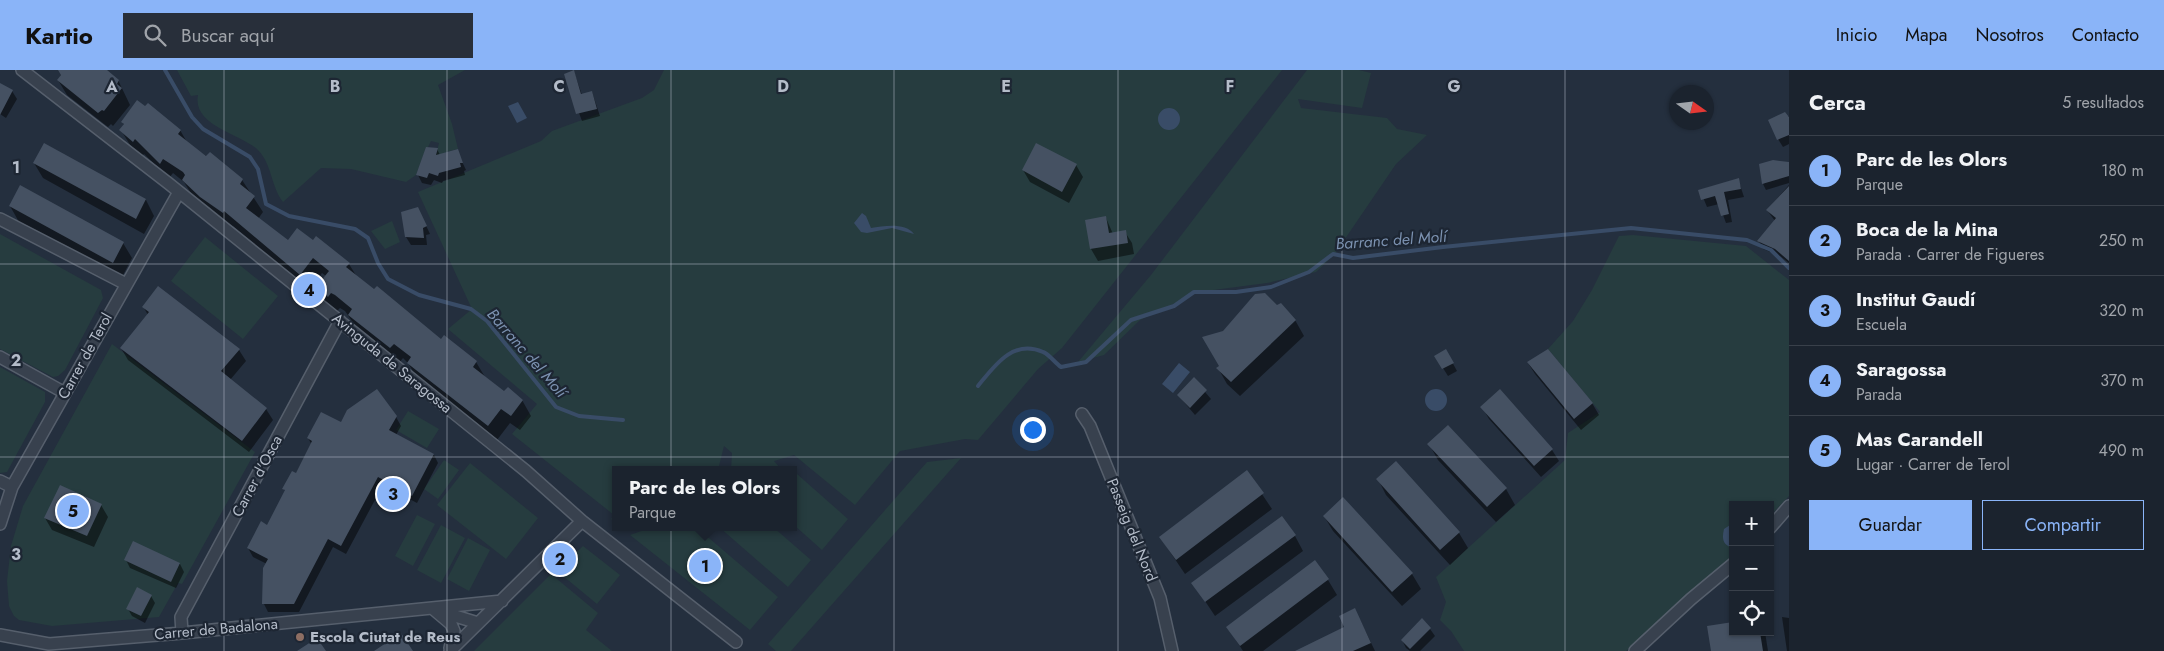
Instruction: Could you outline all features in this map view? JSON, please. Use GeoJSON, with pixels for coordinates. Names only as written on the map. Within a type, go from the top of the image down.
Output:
{"type":"FeatureCollection","features":[{"type":"Feature","properties":{"kind":"street","name":"Avinguda de Saragossa"},"geometry":{"type":"LineString","coordinates":[[22,70],[179,192],[526,471],[582,521],[736,642]]}},
{"type":"Feature","properties":{"kind":"street","name":"Carrer de Terol"},"geometry":{"type":"LineString","coordinates":[[0,524],[12,487],[179,192]]}},
{"type":"Feature","properties":{"kind":"street"},"geometry":{"type":"LineString","coordinates":[[0,219],[126,284]]}},
{"type":"Feature","properties":{"kind":"street","name":"Carrer d'Osca"},"geometry":{"type":"LineString","coordinates":[[182,633],[181,617],[340,321]]}},
{"type":"Feature","properties":{"kind":"street"},"geometry":{"type":"LineString","coordinates":[[0,357],[65,393]]}},
{"type":"Feature","properties":{"kind":"street","name":"Passeig del Nord"},"geometry":{"type":"LineString","coordinates":[[1082,414],[1091,430],[1160,598],[1172,651]]}},
{"type":"Feature","properties":{"kind":"street"},"geometry":{"type":"LineString","coordinates":[[0,481],[12,487]]}},
{"type":"Feature","properties":{"kind":"street"},"geometry":{"type":"LineString","coordinates":[[1774,523],[1789,506]]}},
{"type":"Feature","properties":{"kind":"street"},"geometry":{"type":"LineString","coordinates":[[449,651],[582,521]]}},
{"type":"Feature","properties":{"kind":"street"},"geometry":{"type":"LineString","coordinates":[[1635,651],[1690,599],[1729,567]]}},
{"type":"Feature","properties":{"kind":"street","name":"Carrer de Badalona"},"geometry":{"type":"LineString","coordinates":[[0,635],[35,647],[49,648],[502,600]]}},
{"type":"Feature","properties":{"kind":"street"},"geometry":{"type":"LineString","coordinates":[[460,605],[476,612],[478,623]]}},
{"type":"Feature","properties":{"kind":"street"},"geometry":{"type":"LineString","coordinates":[[432,608],[451,624],[454,631],[449,651]]}},
{"type":"Feature","properties":{"kind":"street","name":"Carrer de Badalona"},"geometry":{"type":"LineString","coordinates":[[432,608],[478,623]]}},
{"type":"Feature","properties":{"kind":"green space"},"geometry":{"type":"Polygon","coordinates":[[[177,70],[465,70],[438,85],[452,124],[458,149],[446,152],[443,159],[436,155],[439,143],[431,141],[426,148],[416,175],[406,182],[351,169],[321,168],[283,202],[276,190],[263,156],[250,144],[219,128],[202,114],[198,106],[198,95],[191,96],[177,70]]]}},
{"type":"Feature","properties":{"kind":"green space"},"geometry":{"type":"Polygon","coordinates":[[[664,70],[1282,70],[1062,348],[1038,369],[978,440],[965,439],[900,451],[855,505],[794,455],[774,461],[778,466],[731,466],[732,453],[724,446],[719,466],[612,466],[612,513],[512,434],[537,404],[448,329],[472,309],[418,192],[541,141],[552,131],[642,98],[654,90],[664,70]]]}},
{"type":"Feature","properties":{"kind":"green space"},"geometry":{"type":"Polygon","coordinates":[[[1307,70],[1359,70],[1371,73],[1362,108],[1298,99],[1301,108],[1387,118],[1397,129],[1427,135],[1396,164],[1334,255],[1316,272],[1267,283],[1198,292],[1140,320],[1104,355],[1078,362],[1151,275],[1307,70]]]}},
{"type":"Feature","properties":{"kind":"green space"},"geometry":{"type":"Polygon","coordinates":[[[392,221],[400,242],[385,249],[371,231],[392,221]]]}},
{"type":"Feature","properties":{"kind":"green space"},"geometry":{"type":"Polygon","coordinates":[[[0,234],[101,290],[103,298],[65,370],[58,376],[53,377],[0,349],[0,234]]]}},
{"type":"Feature","properties":{"kind":"green space"},"geometry":{"type":"Polygon","coordinates":[[[1633,235],[1746,246],[1789,280],[1789,496],[1774,512],[1774,501],[1729,501],[1729,563],[1710,577],[1626,651],[1464,651],[1451,631],[1440,620],[1446,602],[1436,577],[1565,460],[1568,433],[1600,412],[1548,349],[1573,321],[1592,290],[1619,236],[1633,235]]]}},
{"type":"Feature","properties":{"kind":"green space"},"geometry":{"type":"Polygon","coordinates":[[[205,237],[278,296],[243,339],[171,281],[205,237]]]}},
{"type":"Feature","properties":{"kind":"green space"},"geometry":{"type":"Polygon","coordinates":[[[112,344],[255,452],[182,584],[178,583],[159,617],[52,626],[19,620],[14,616],[9,606],[7,581],[11,546],[23,506],[112,344]]]}},
{"type":"Feature","properties":{"kind":"green space"},"geometry":{"type":"Polygon","coordinates":[[[0,367],[45,392],[45,402],[7,472],[0,473],[0,367]]]}},
{"type":"Feature","properties":{"kind":"green space"},"geometry":{"type":"Polygon","coordinates":[[[408,411],[439,429],[427,448],[396,430],[408,411]]]}},
{"type":"Feature","properties":{"kind":"green space"},"geometry":{"type":"Polygon","coordinates":[[[961,458],[791,651],[776,651],[768,644],[927,462],[961,458]]]}},
{"type":"Feature","properties":{"kind":"green space"},"geometry":{"type":"Polygon","coordinates":[[[444,460],[459,470],[438,499],[424,489],[444,460]]]}},
{"type":"Feature","properties":{"kind":"green space"},"geometry":{"type":"Polygon","coordinates":[[[470,463],[538,518],[506,559],[437,505],[470,463]]]}},
{"type":"Feature","properties":{"kind":"green space"},"geometry":{"type":"Polygon","coordinates":[[[797,474],[848,519],[822,550],[797,528],[797,474]]]}},
{"type":"Feature","properties":{"kind":"green space"},"geometry":{"type":"Polygon","coordinates":[[[417,515],[435,524],[413,566],[395,556],[417,515]]]}},
{"type":"Feature","properties":{"kind":"green space"},"geometry":{"type":"Polygon","coordinates":[[[441,525],[465,538],[441,583],[417,570],[441,525]]]}},
{"type":"Feature","properties":{"kind":"green space"},"geometry":{"type":"Polygon","coordinates":[[[642,531],[701,531],[778,597],[750,630],[630,535],[642,531]]]}},
{"type":"Feature","properties":{"kind":"green space"},"geometry":{"type":"Polygon","coordinates":[[[724,531],[778,531],[811,560],[788,587],[724,531]]]}},
{"type":"Feature","properties":{"kind":"green space"},"geometry":{"type":"Polygon","coordinates":[[[468,538],[490,550],[469,591],[447,579],[468,538]]]}},
{"type":"Feature","properties":{"kind":"green space"},"geometry":{"type":"Polygon","coordinates":[[[583,546],[620,575],[597,604],[557,571],[583,546]]]}},
{"type":"Feature","properties":{"kind":"green space"},"geometry":{"type":"Polygon","coordinates":[[[551,574],[598,613],[586,630],[612,651],[474,651],[551,574]]]}},
{"type":"Feature","properties":{"kind":"water"},"geometry":{"type":"Polygon","coordinates":[[[518,102],[527,118],[517,123],[508,106],[518,102]]]}},
{"type":"Feature","properties":{"kind":"water"},"geometry":{"type":"Polygon","coordinates":[[[1169,108],[1177,111],[1180,119],[1177,127],[1169,130],[1161,127],[1158,119],[1161,111],[1169,108]]]}},
{"type":"Feature","properties":{"kind":"water"},"geometry":{"type":"Polygon","coordinates":[[[862,213],[866,216],[871,228],[900,226],[914,234],[892,228],[867,233],[861,232],[854,223],[862,213]]]}},
{"type":"Feature","properties":{"kind":"water"},"geometry":{"type":"Polygon","coordinates":[[[1179,363],[1190,372],[1173,393],[1162,384],[1179,363]]]}},
{"type":"Feature","properties":{"kind":"water"},"geometry":{"type":"Polygon","coordinates":[[[1436,389],[1444,392],[1447,400],[1444,408],[1436,411],[1428,408],[1425,400],[1428,392],[1436,389]]]}},
{"type":"Feature","properties":{"kind":"water"},"geometry":{"type":"Polygon","coordinates":[[[1729,526],[1729,547],[1724,541],[1724,529],[1729,526]]]}},
{"type":"Feature","properties":{"kind":"building"},"geometry":{"type":"Polygon","coordinates":[[[58,70],[107,70],[119,80],[117,84],[122,88],[104,111],[102,110],[98,113],[57,80],[61,75],[58,70]]]}},
{"type":"Feature","properties":{"kind":"building"},"geometry":{"type":"Polygon","coordinates":[[[574,70],[581,94],[592,91],[597,109],[576,114],[564,74],[574,70]]]}},
{"type":"Feature","properties":{"kind":"building"},"geometry":{"type":"Polygon","coordinates":[[[0,83],[13,90],[0,115],[0,83]]]}},
{"type":"Feature","properties":{"kind":"building"},"geometry":{"type":"Polygon","coordinates":[[[137,100],[145,106],[148,103],[181,130],[178,134],[206,156],[210,152],[243,179],[240,184],[255,196],[246,208],[288,240],[297,228],[313,240],[316,236],[350,263],[346,267],[374,289],[377,286],[441,339],[444,335],[477,361],[473,367],[504,391],[508,387],[523,400],[511,416],[501,409],[488,426],[407,363],[411,357],[394,344],[390,348],[348,315],[352,309],[335,295],[331,293],[328,297],[316,287],[329,271],[313,258],[300,275],[224,211],[223,213],[200,197],[182,180],[185,175],[183,172],[163,159],[160,164],[135,139],[133,142],[119,130],[124,124],[121,122],[137,100]]]}},
{"type":"Feature","properties":{"kind":"building"},"geometry":{"type":"Polygon","coordinates":[[[1785,112],[1789,117],[1789,135],[1777,140],[1768,120],[1785,112]]]}},
{"type":"Feature","properties":{"kind":"building"},"geometry":{"type":"Polygon","coordinates":[[[44,143],[146,199],[136,219],[33,163],[44,143]]]}},
{"type":"Feature","properties":{"kind":"building"},"geometry":{"type":"Polygon","coordinates":[[[1036,143],[1077,164],[1062,192],[1022,170],[1036,143]]]}},
{"type":"Feature","properties":{"kind":"building"},"geometry":{"type":"Polygon","coordinates":[[[426,147],[438,148],[436,155],[458,149],[463,163],[460,163],[461,167],[439,173],[438,176],[429,173],[427,178],[416,175],[426,147]]]}},
{"type":"Feature","properties":{"kind":"building"},"geometry":{"type":"Polygon","coordinates":[[[1773,160],[1789,162],[1789,176],[1762,184],[1759,164],[1773,160]]]}},
{"type":"Feature","properties":{"kind":"building"},"geometry":{"type":"Polygon","coordinates":[[[1739,178],[1741,189],[1724,192],[1729,214],[1721,216],[1715,196],[1701,200],[1698,190],[1739,178]]]}},
{"type":"Feature","properties":{"kind":"building"},"geometry":{"type":"Polygon","coordinates":[[[20,185],[124,242],[113,263],[9,206],[20,185]]]}},
{"type":"Feature","properties":{"kind":"building"},"geometry":{"type":"Polygon","coordinates":[[[1789,186],[1789,261],[1775,249],[1757,241],[1776,218],[1766,210],[1789,186]]]}},
{"type":"Feature","properties":{"kind":"building"},"geometry":{"type":"Polygon","coordinates":[[[418,207],[427,226],[423,228],[424,238],[405,237],[401,212],[418,207]]]}},
{"type":"Feature","properties":{"kind":"building"},"geometry":{"type":"Polygon","coordinates":[[[1106,216],[1109,233],[1126,230],[1128,243],[1090,249],[1085,220],[1106,216]]]}},
{"type":"Feature","properties":{"kind":"building"},"geometry":{"type":"Polygon","coordinates":[[[158,286],[240,349],[221,371],[267,408],[242,441],[120,348],[149,312],[142,307],[158,286]]]}},
{"type":"Feature","properties":{"kind":"building"},"geometry":{"type":"Polygon","coordinates":[[[1265,293],[1277,305],[1281,303],[1296,320],[1231,382],[1216,368],[1219,366],[1202,337],[1223,331],[1255,294],[1265,293]]]}},
{"type":"Feature","properties":{"kind":"building"},"geometry":{"type":"Polygon","coordinates":[[[1446,349],[1454,363],[1442,369],[1434,356],[1446,349]]]}},
{"type":"Feature","properties":{"kind":"building"},"geometry":{"type":"Polygon","coordinates":[[[1548,349],[1593,403],[1574,419],[1527,362],[1548,349]]]}},
{"type":"Feature","properties":{"kind":"building"},"geometry":{"type":"Polygon","coordinates":[[[1194,377],[1207,390],[1190,408],[1177,395],[1194,377]]]}},
{"type":"Feature","properties":{"kind":"building"},"geometry":{"type":"Polygon","coordinates":[[[377,389],[397,416],[389,430],[434,454],[412,496],[378,477],[341,546],[328,539],[294,604],[262,604],[263,568],[268,559],[247,548],[261,521],[267,525],[285,490],[282,489],[292,471],[296,473],[312,441],[307,438],[321,412],[341,422],[347,410],[377,389]]]}},
{"type":"Feature","properties":{"kind":"building"},"geometry":{"type":"Polygon","coordinates":[[[1500,389],[1553,449],[1534,466],[1480,407],[1500,389]]]}},
{"type":"Feature","properties":{"kind":"building"},"geometry":{"type":"Polygon","coordinates":[[[1448,425],[1507,488],[1487,507],[1427,444],[1448,425]]]}},
{"type":"Feature","properties":{"kind":"building"},"geometry":{"type":"Polygon","coordinates":[[[1396,461],[1460,532],[1440,550],[1376,479],[1396,461]]]}},
{"type":"Feature","properties":{"kind":"building"},"geometry":{"type":"Polygon","coordinates":[[[1247,470],[1264,493],[1176,560],[1159,537],[1247,470]]]}},
{"type":"Feature","properties":{"kind":"building"},"geometry":{"type":"Polygon","coordinates":[[[60,485],[102,504],[87,536],[44,518],[60,485]]]}},
{"type":"Feature","properties":{"kind":"building"},"geometry":{"type":"Polygon","coordinates":[[[1343,497],[1413,573],[1392,592],[1323,516],[1343,497]]]}},
{"type":"Feature","properties":{"kind":"building"},"geometry":{"type":"Polygon","coordinates":[[[1282,516],[1296,535],[1205,602],[1191,583],[1282,516]]]}},
{"type":"Feature","properties":{"kind":"building"},"geometry":{"type":"Polygon","coordinates":[[[133,541],[180,563],[171,582],[124,560],[133,541]]]}},
{"type":"Feature","properties":{"kind":"building"},"geometry":{"type":"Polygon","coordinates":[[[1315,560],[1329,579],[1240,646],[1226,627],[1315,560]]]}},
{"type":"Feature","properties":{"kind":"building"},"geometry":{"type":"Polygon","coordinates":[[[137,587],[152,595],[141,616],[126,609],[137,587]]]}},
{"type":"Feature","properties":{"kind":"building"},"geometry":{"type":"Polygon","coordinates":[[[1355,608],[1371,643],[1353,651],[1295,651],[1344,627],[1339,616],[1355,608]]]}},
{"type":"Feature","properties":{"kind":"building"},"geometry":{"type":"Polygon","coordinates":[[[1422,618],[1431,628],[1410,649],[1401,640],[1422,618]]]}},
{"type":"Feature","properties":{"kind":"building"},"geometry":{"type":"Polygon","coordinates":[[[1729,623],[1729,636],[1761,636],[1763,651],[1711,651],[1707,626],[1729,623]]]}},
{"type":"Feature","properties":{"kind":"building"},"geometry":{"type":"Polygon","coordinates":[[[401,633],[413,651],[374,651],[401,633]]]}},
{"type":"Feature","properties":{"kind":"building"},"geometry":{"type":"Polygon","coordinates":[[[317,638],[326,651],[297,651],[317,638]]]}},
{"type":"Feature","properties":{"kind":"waterway","name":"Barranc del Molí"},"geometry":{"type":"LineString","coordinates":[[165,70],[192,117],[203,129],[250,157],[258,169],[266,204],[289,216],[355,229],[368,238],[378,263],[388,279],[419,295],[471,309],[487,321],[556,407],[579,416],[623,420]]}},
{"type":"Feature","properties":{"kind":"waterway","name":"Barranc del Molí"},"geometry":{"type":"LineString","coordinates":[[978,386],[998,363],[1014,352],[1023,349],[1043,352],[1061,367],[1086,362],[1131,320],[1174,306],[1194,292],[1236,292],[1271,287],[1309,272],[1333,254],[1353,258],[1631,228],[1747,240],[1771,250],[1789,268]]}},
{"type":"Feature","properties":{"kind":"place","name":"Saragossa"},"geometry":{"type":"Point","coordinates":[309,290]}},
{"type":"Feature","properties":{"kind":"place","name":"Institut Gaudí"},"geometry":{"type":"Point","coordinates":[393,494]}},
{"type":"Feature","properties":{"kind":"place","name":"Mas Carandell"},"geometry":{"type":"Point","coordinates":[73,511]}},
{"type":"Feature","properties":{"kind":"place","name":"Boca de la Mina"},"geometry":{"type":"Point","coordinates":[560,559]}},
{"type":"Feature","properties":{"kind":"place","name":"Parc de les Olors"},"geometry":{"type":"Point","coordinates":[705,566]}},
{"type":"Feature","properties":{"kind":"place","name":"Escola Ciutat de Reus"},"geometry":{"type":"Point","coordinates":[300,637]}}]}
